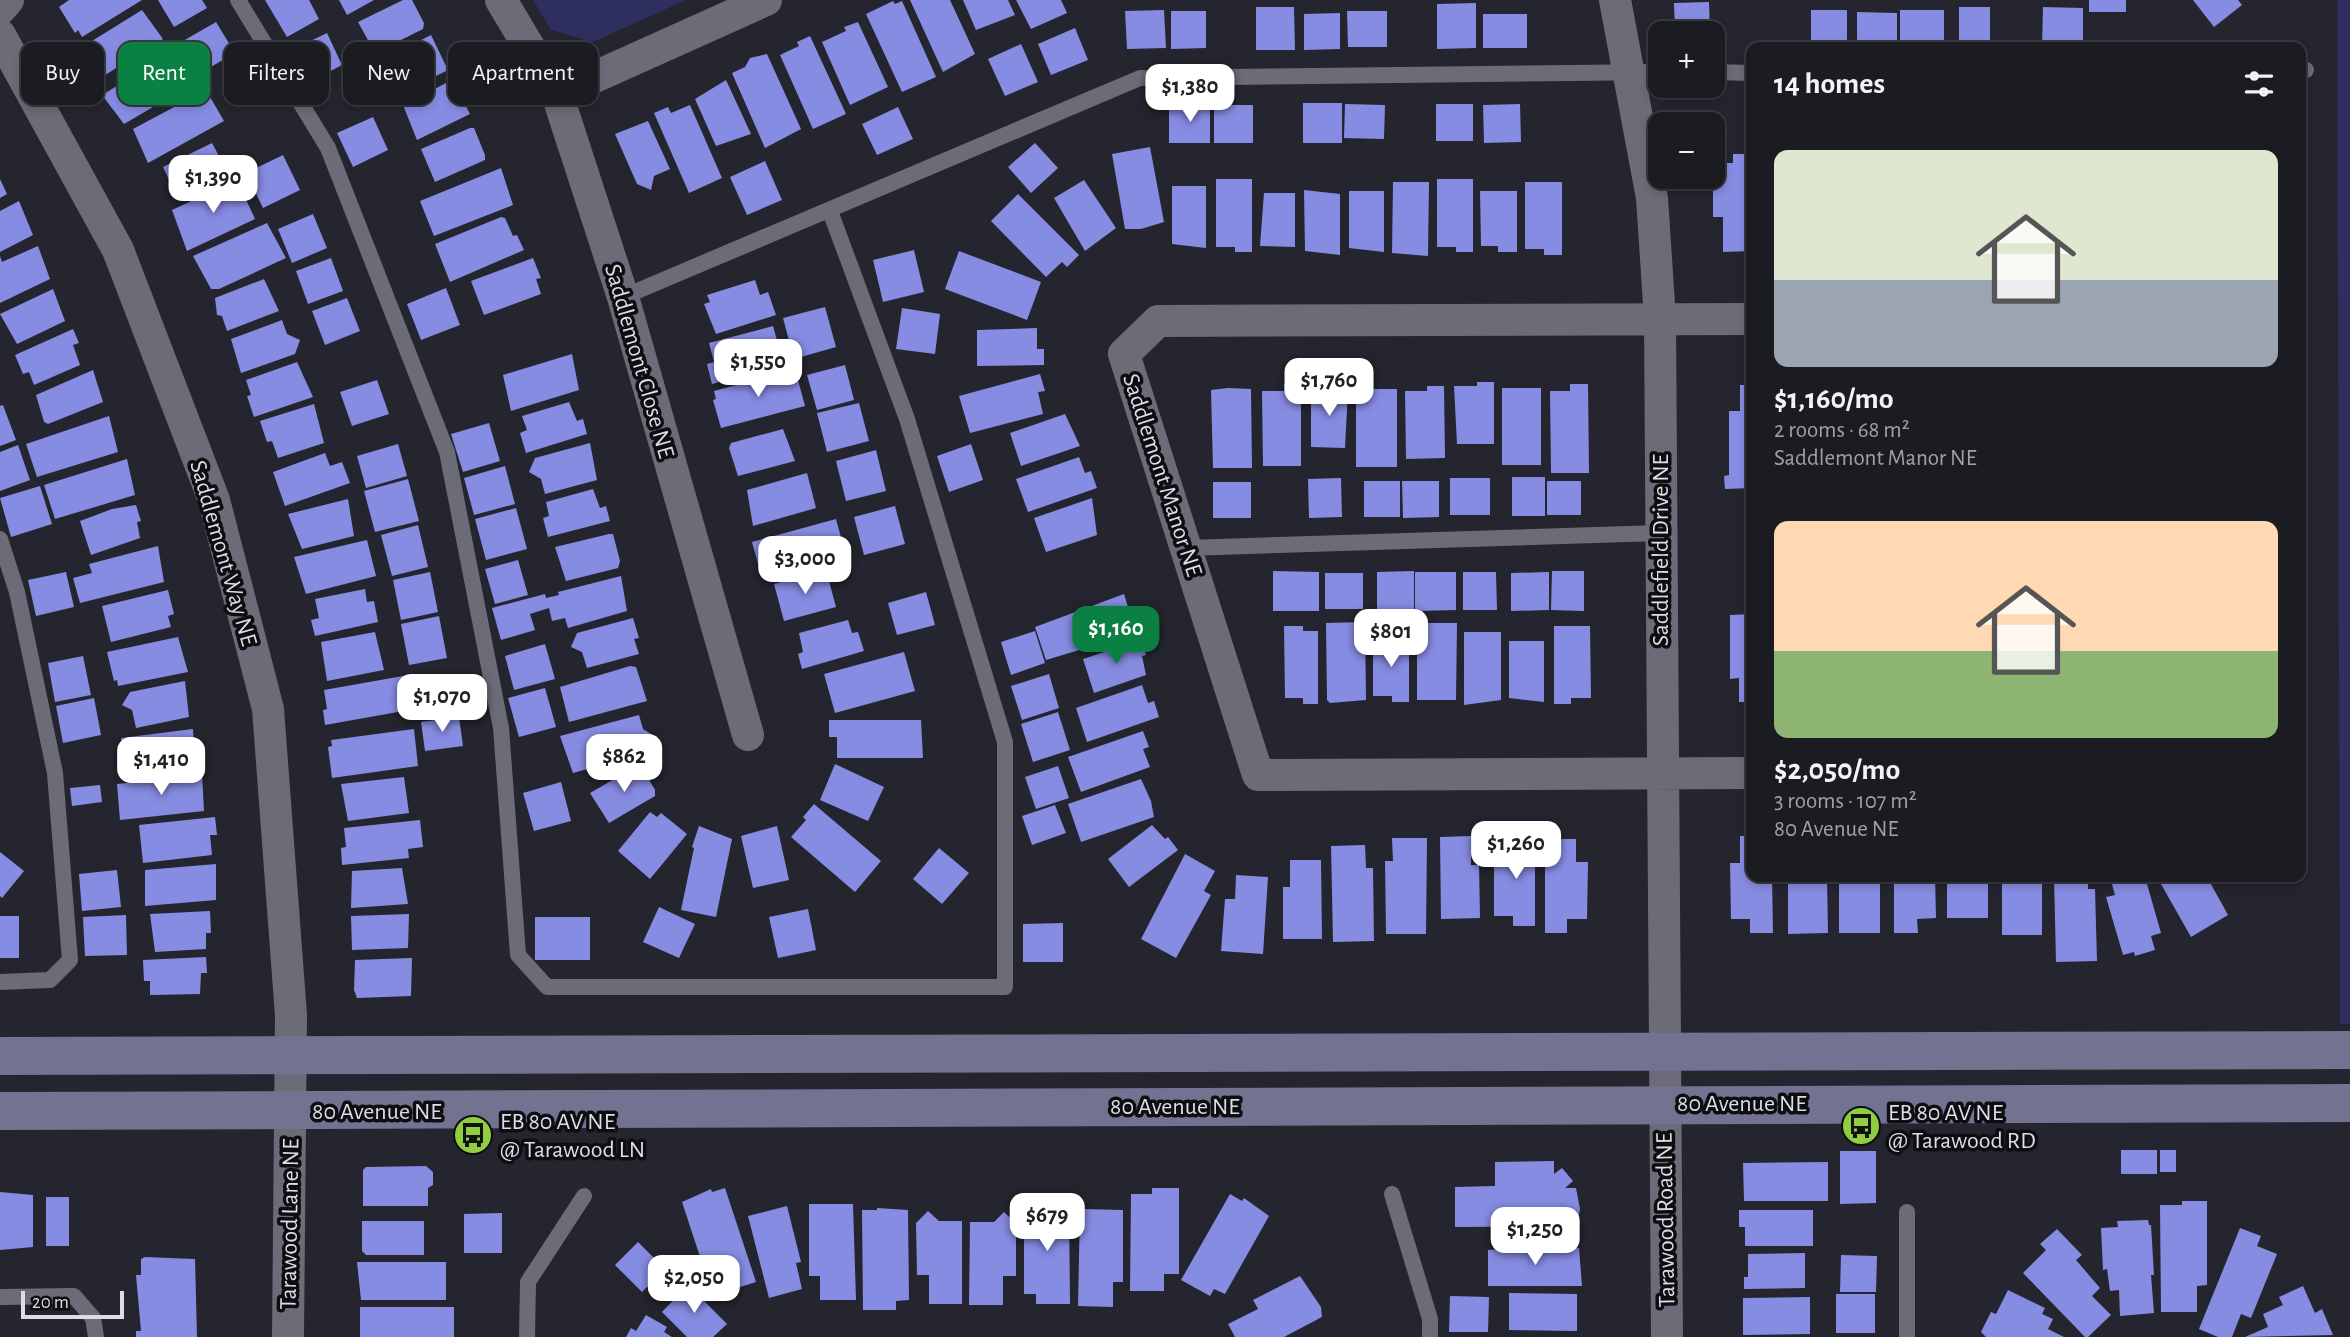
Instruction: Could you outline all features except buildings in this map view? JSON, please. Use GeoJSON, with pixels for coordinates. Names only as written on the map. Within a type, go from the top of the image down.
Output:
{"type":"FeatureCollection","features":[{"type":"Feature","properties":{"kind":"street"},"geometry":{"type":"LineString","coordinates":[[0,9],[8,0]]}},
{"type":"Feature","properties":{"kind":"street","name":"Saddlemont Close NE"},"geometry":{"type":"LineString","coordinates":[[501,0],[526,42]]}},
{"type":"Feature","properties":{"kind":"street"},"geometry":{"type":"LineString","coordinates":[[598,76],[766,0]]}},
{"type":"Feature","properties":{"kind":"street","name":"Saddlefield Drive NE"},"geometry":{"type":"LineString","coordinates":[[1615,0],[1652,198],[1660,318],[1664,1103]]}},
{"type":"Feature","properties":{"kind":"street","name":"Saddlemont Way NE"},"geometry":{"type":"LineString","coordinates":[[0,35],[118,250],[214,500],[268,709],[291,1015],[290,1111]]}},
{"type":"Feature","properties":{"kind":"street","name":"Saddlemont Close NE"},"geometry":{"type":"LineString","coordinates":[[561,105],[623,297],[748,735]]}},
{"type":"Feature","properties":{"kind":"street"},"geometry":{"type":"LineString","coordinates":[[1660,318],[1746,319]]}},
{"type":"Feature","properties":{"kind":"street","name":"Saddlemont Manor NE"},"geometry":{"type":"LineString","coordinates":[[1660,318],[1158,321],[1124,354],[1258,775],[1661,772]]}},
{"type":"Feature","properties":{"kind":"street"},"geometry":{"type":"LineString","coordinates":[[1661,772],[1746,773]]}},
{"type":"Feature","properties":{"kind":"street"},"geometry":{"type":"LineString","coordinates":[[0,1056],[1664,1049],[2350,1050]]}},
{"type":"Feature","properties":{"kind":"street","name":"80 Avenue NE"},"geometry":{"type":"LineString","coordinates":[[0,1111],[1664,1103],[2350,1103]]}},
{"type":"Feature","properties":{"kind":"street","name":"Tarawood Road NE"},"geometry":{"type":"LineString","coordinates":[[1664,1103],[1667,1337]]}},
{"type":"Feature","properties":{"kind":"street","name":"Tarawood Lane NE"},"geometry":{"type":"LineString","coordinates":[[288,1337],[290,1111]]}},
{"type":"Feature","properties":{"kind":"lane"},"geometry":{"type":"LineString","coordinates":[[238,0],[328,148],[447,452],[501,728],[518,955],[547,987],[1005,987],[1005,742],[907,419],[830,211]]}},
{"type":"Feature","properties":{"kind":"lane"},"geometry":{"type":"LineString","coordinates":[[623,297],[1140,78],[1648,72]]}},
{"type":"Feature","properties":{"kind":"lane"},"geometry":{"type":"LineString","coordinates":[[1725,72],[1746,73]]}},
{"type":"Feature","properties":{"kind":"lane"},"geometry":{"type":"LineString","coordinates":[[1186,548],[1660,533]]}},
{"type":"Feature","properties":{"kind":"lane"},"geometry":{"type":"LineString","coordinates":[[0,539],[17,592],[55,773],[70,960],[50,980],[0,982]]}},
{"type":"Feature","properties":{"kind":"lane"},"geometry":{"type":"LineString","coordinates":[[1392,1194],[1430,1319],[1430,1337]]}},
{"type":"Feature","properties":{"kind":"lane"},"geometry":{"type":"LineString","coordinates":[[527,1337],[528,1282],[584,1196]]}},
{"type":"Feature","properties":{"kind":"lane"},"geometry":{"type":"LineString","coordinates":[[1907,1337],[1908,1212]]}},
{"type":"Feature","properties":{"kind":"lane"},"geometry":{"type":"LineString","coordinates":[[0,1297],[74,1296],[93,1318],[96,1337]]}},
{"type":"Feature","properties":{"kind":"shaded area"},"geometry":{"type":"Polygon","coordinates":[[[533,0],[686,0],[593,42],[551,30],[533,0]]]}},
{"type":"Feature","properties":{"kind":"shaded area"},"geometry":{"type":"Polygon","coordinates":[[[2337,0],[2350,0],[2350,1024],[2340,1024],[2337,0]]]}},
{"type":"Feature","properties":{"kind":"place","name":"EB 80 AV NE @ Tarawood RD"},"geometry":{"type":"Point","coordinates":[1861,1126]}},
{"type":"Feature","properties":{"kind":"place","name":"EB 80 AV NE @ Tarawood LN"},"geometry":{"type":"Point","coordinates":[473,1135]}}]}
